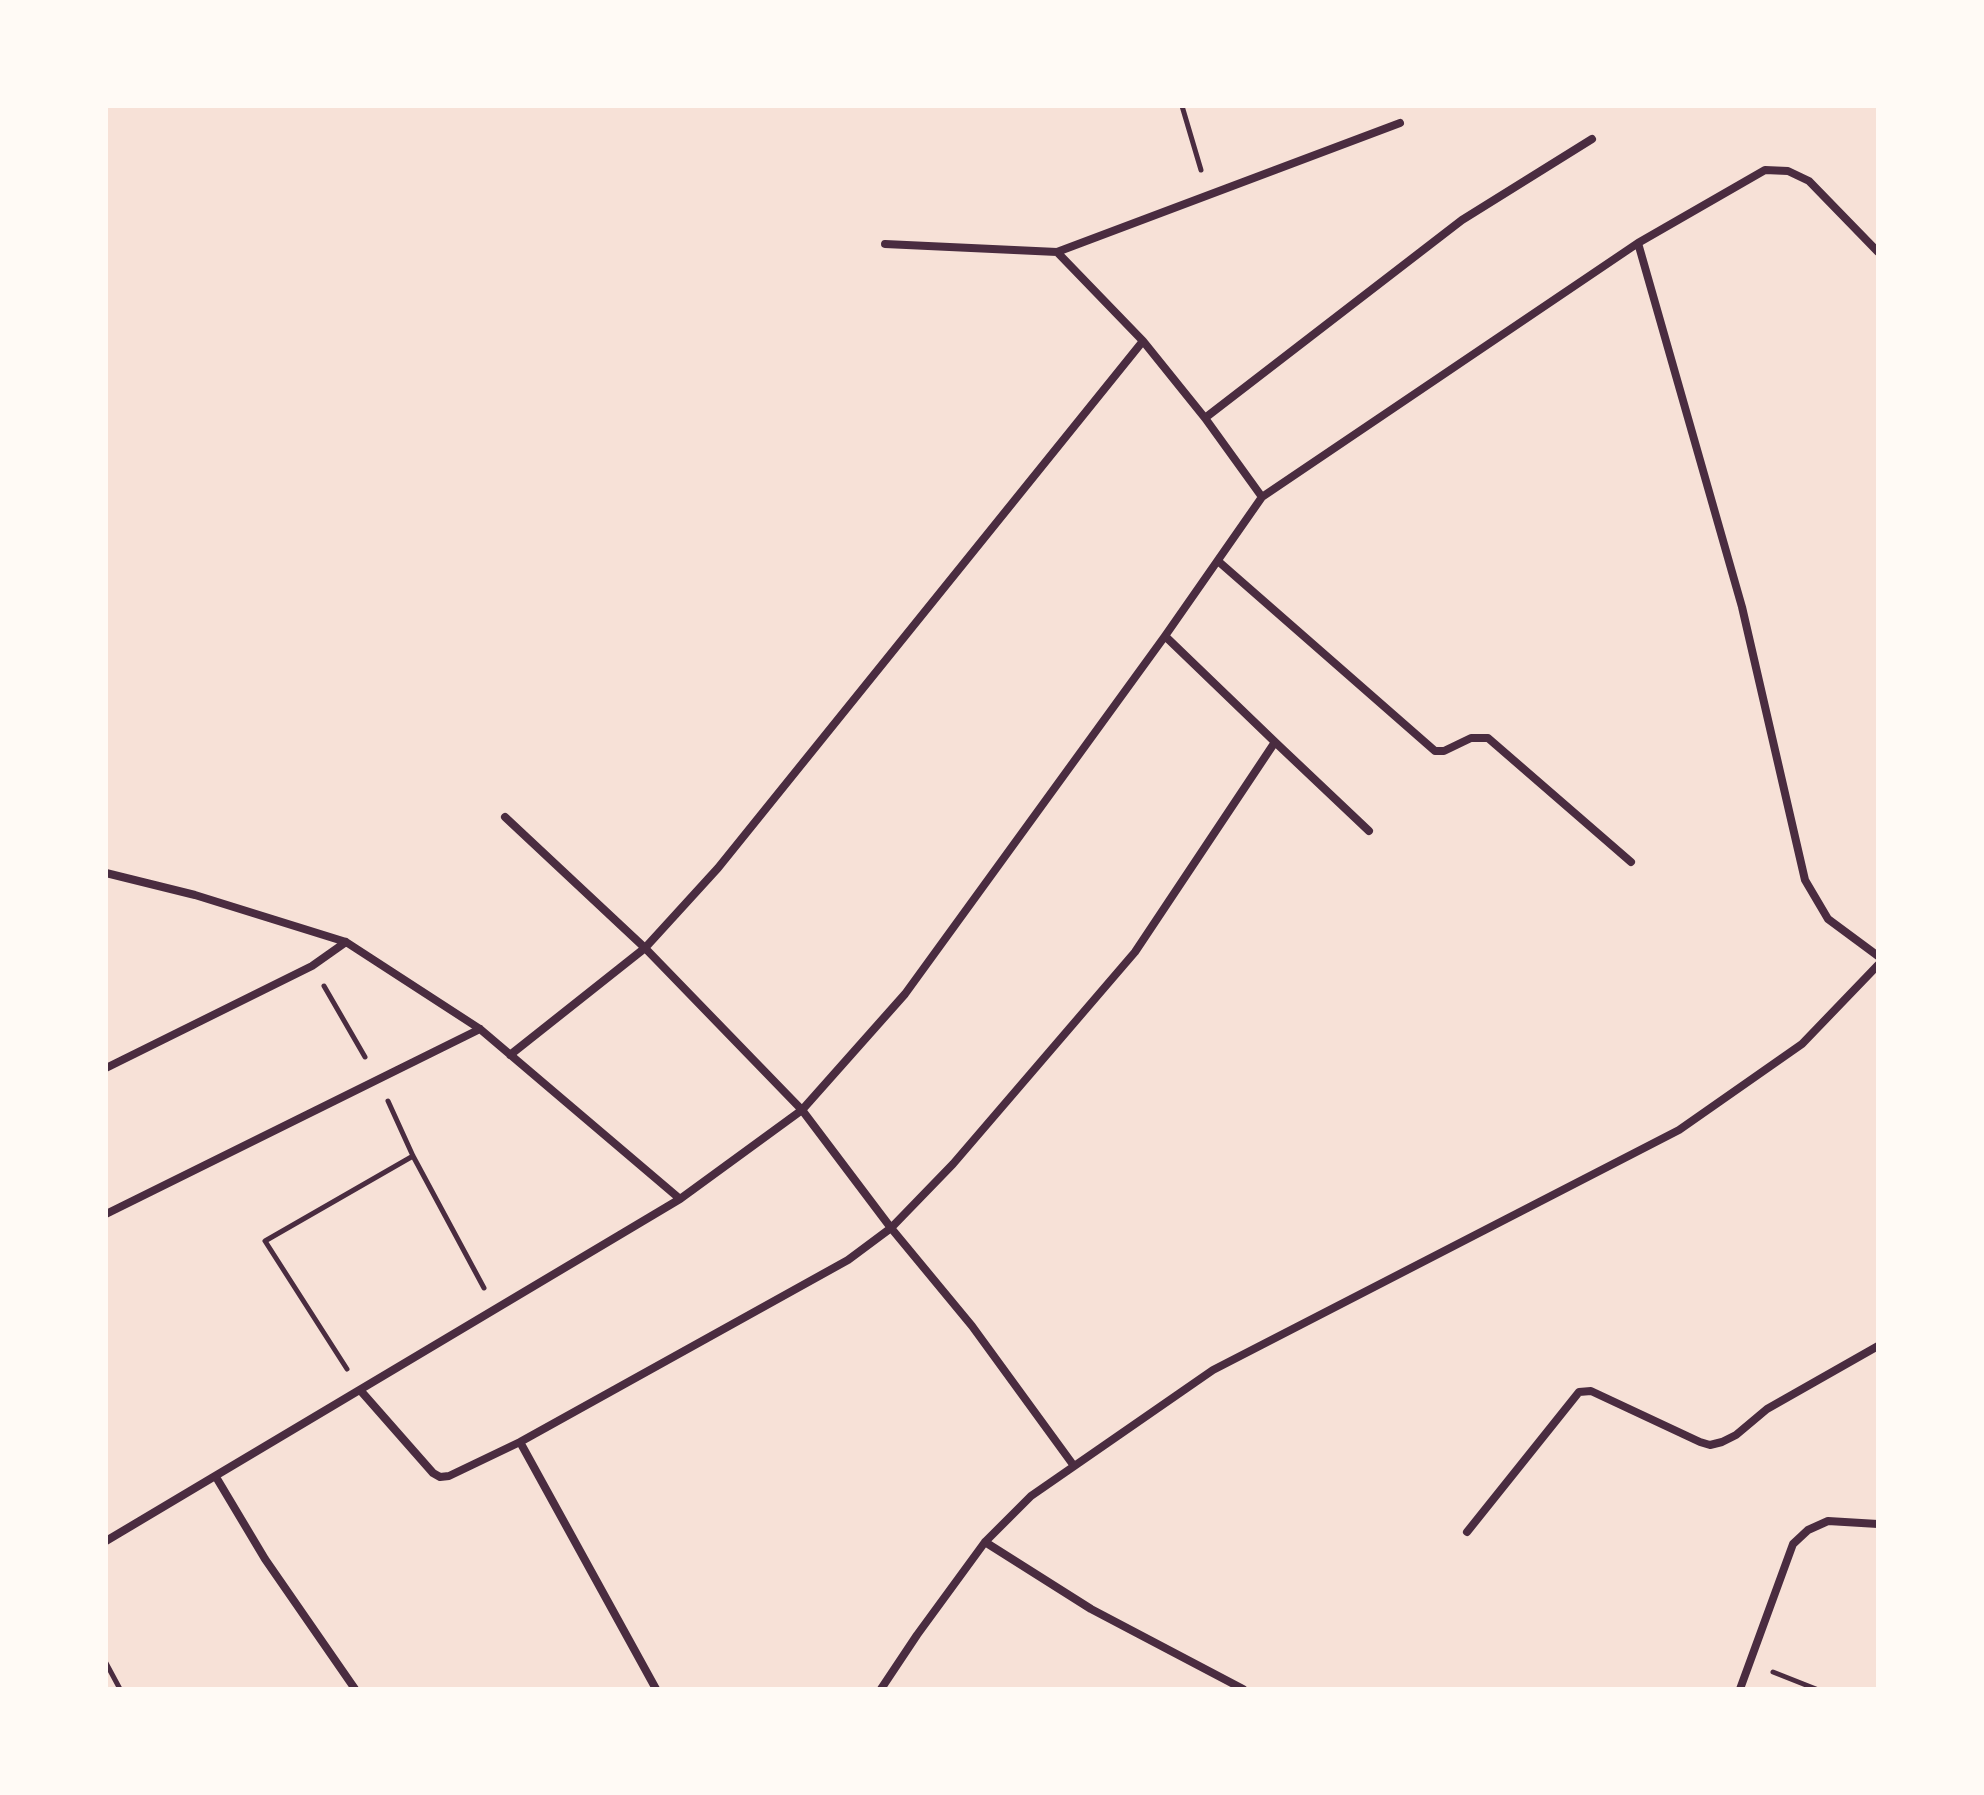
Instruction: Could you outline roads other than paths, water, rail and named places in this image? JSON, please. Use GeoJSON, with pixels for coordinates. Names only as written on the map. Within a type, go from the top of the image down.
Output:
{"type":"FeatureCollection","features":[{"type":"Feature","properties":{"kind":"street"},"geometry":{"type":"LineString","coordinates":[[885,244],[1057,252],[1400,123]]}},
{"type":"Feature","properties":{"kind":"street"},"geometry":{"type":"LineString","coordinates":[[1205,418],[1462,220],[1592,139]]}},
{"type":"Feature","properties":{"kind":"street"},"geometry":{"type":"LineString","coordinates":[[106,1541],[680,1199],[802,1110],[905,994],[1262,497],[1638,243],[1765,170],[1788,171],[1809,181],[1878,252]]}},
{"type":"Feature","properties":{"kind":"street"},"geometry":{"type":"LineString","coordinates":[[1638,243],[1742,607],[1805,880],[1828,919],[1878,956]]}},
{"type":"Feature","properties":{"kind":"street"},"geometry":{"type":"LineString","coordinates":[[1057,252],[1143,341],[1205,418],[1262,497]]}},
{"type":"Feature","properties":{"kind":"street"},"geometry":{"type":"LineString","coordinates":[[510,1055],[645,948],[718,868],[1143,341]]}},
{"type":"Feature","properties":{"kind":"street"},"geometry":{"type":"LineString","coordinates":[[1218,561],[1435,751],[1444,751],[1471,738],[1488,738],[1631,862]]}},
{"type":"Feature","properties":{"kind":"street"},"geometry":{"type":"LineString","coordinates":[[1165,636],[1369,831]]}},
{"type":"Feature","properties":{"kind":"street"},"geometry":{"type":"LineString","coordinates":[[360,1390],[433,1473],[440,1477],[449,1476],[520,1442],[848,1260],[891,1228],[953,1164],[1135,952],[1275,742]]}},
{"type":"Feature","properties":{"kind":"street"},"geometry":{"type":"LineString","coordinates":[[505,817],[645,948],[802,1110],[891,1228],[972,1326],[1074,1466]]}},
{"type":"Feature","properties":{"kind":"street"},"geometry":{"type":"LineString","coordinates":[[106,873],[195,895],[346,942],[480,1029],[680,1199]]}},
{"type":"Feature","properties":{"kind":"street"},"geometry":{"type":"LineString","coordinates":[[106,1068],[312,966],[346,942]]}},
{"type":"Feature","properties":{"kind":"street"},"geometry":{"type":"LineString","coordinates":[[881,1689],[985,1542],[1031,1496],[1213,1370],[1679,1130],[1802,1044],[1878,965]]}},
{"type":"Feature","properties":{"kind":"street"},"geometry":{"type":"LineString","coordinates":[[106,1214],[480,1029]]}},
{"type":"Feature","properties":{"kind":"street"},"geometry":{"type":"LineString","coordinates":[[1467,1532],[1579,1392],[1591,1391],[1710,1445],[1736,1435],[1767,1409],[1878,1346]]}},
{"type":"Feature","properties":{"kind":"street"},"geometry":{"type":"LineString","coordinates":[[520,1442],[656,1689]]}},
{"type":"Feature","properties":{"kind":"street"},"geometry":{"type":"LineString","coordinates":[[216,1477],[265,1559],[355,1689]]}},
{"type":"Feature","properties":{"kind":"street"},"geometry":{"type":"LineString","coordinates":[[1740,1689],[1793,1544],[1808,1530],[1828,1521],[1878,1524]]}},
{"type":"Feature","properties":{"kind":"street"},"geometry":{"type":"LineString","coordinates":[[985,1542],[1091,1609],[1243,1689]]}}]}
